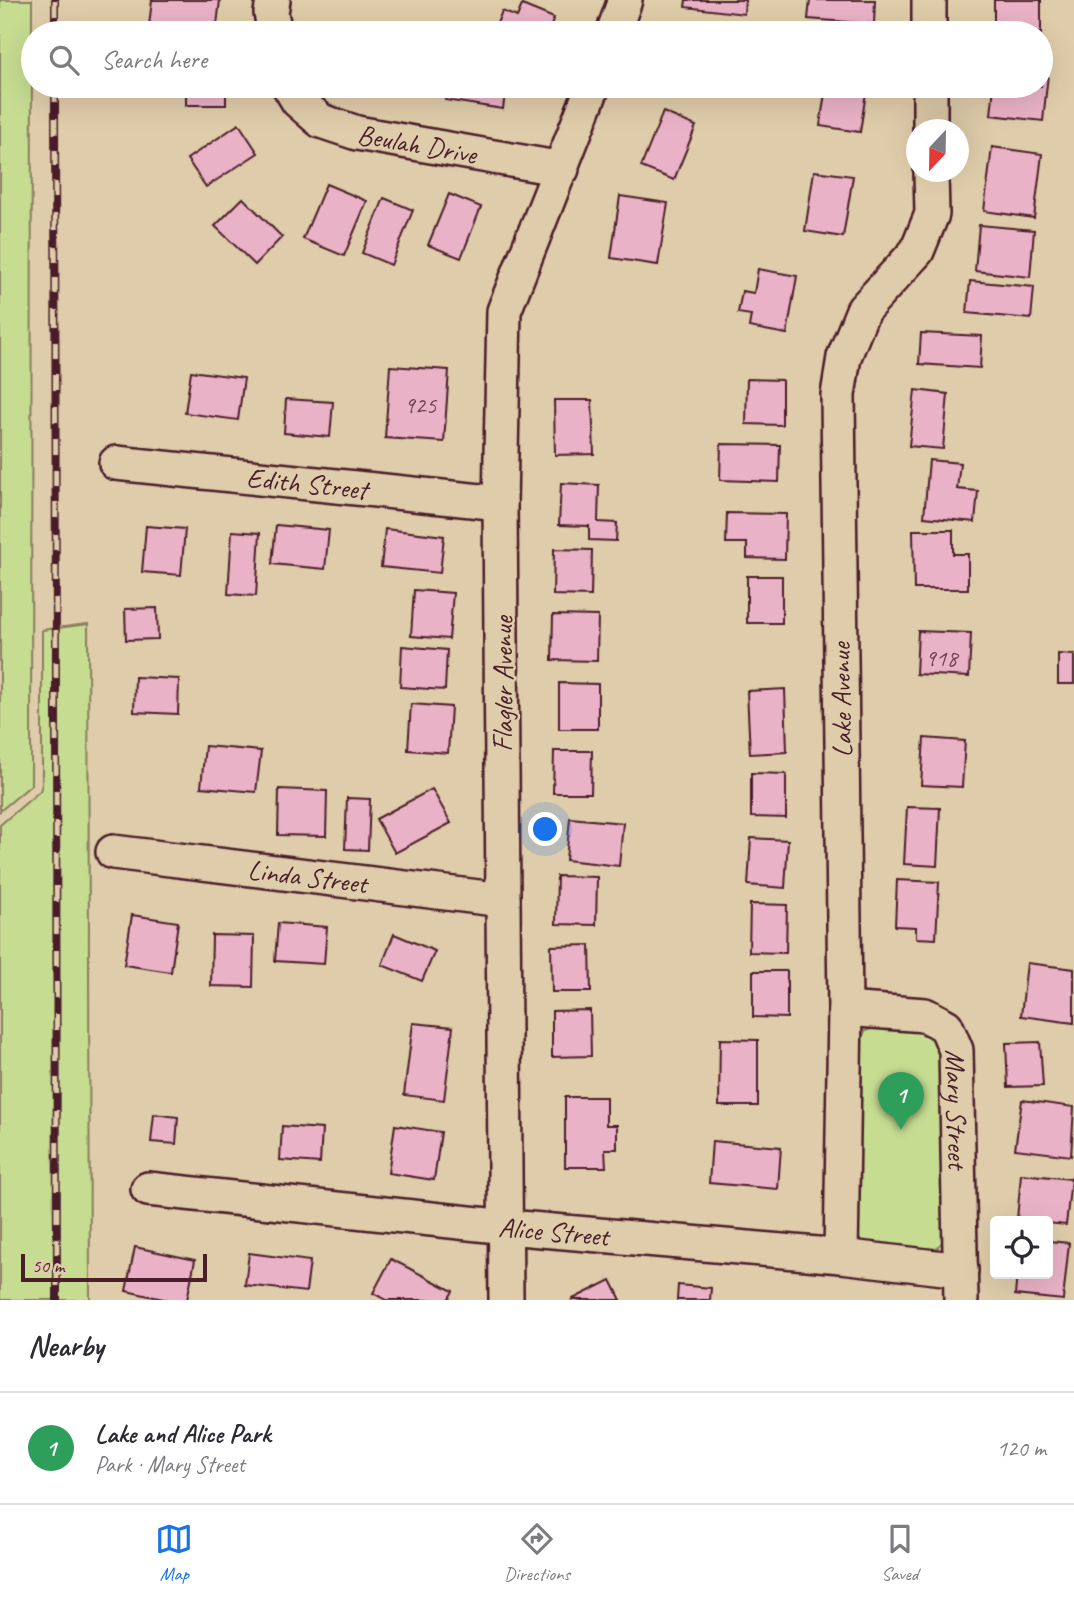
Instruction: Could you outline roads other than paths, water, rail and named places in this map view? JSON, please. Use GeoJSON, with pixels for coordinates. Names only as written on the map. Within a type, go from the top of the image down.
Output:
{"type":"FeatureCollection","features":[{"type":"Feature","properties":{"kind":"street"},"geometry":{"type":"LineString","coordinates":[[273,0],[273,21]]}},
{"type":"Feature","properties":{"kind":"street"},"geometry":{"type":"LineString","coordinates":[[617,21],[625,0]]}},
{"type":"Feature","properties":{"kind":"street"},"geometry":{"type":"LineString","coordinates":[[929,0],[929,21]]}},
{"type":"Feature","properties":{"kind":"street","name":"Beulah Drive"},"geometry":{"type":"LineString","coordinates":[[296,98],[321,121],[357,133],[562,169]]}},
{"type":"Feature","properties":{"kind":"street","name":"Flagler Avenue"},"geometry":{"type":"LineString","coordinates":[[506,1300],[500,503],[504,311],[589,98]]}},
{"type":"Feature","properties":{"kind":"street"},"geometry":{"type":"LineString","coordinates":[[930,98],[930,119]]}},
{"type":"Feature","properties":{"kind":"street","name":"Lake Avenue"},"geometry":{"type":"LineString","coordinates":[[841,1256],[845,1009],[838,395],[844,356],[863,310],[917,251],[932,214],[931,182]]}},
{"type":"Feature","properties":{"kind":"street","name":"Edith Street"},"geometry":{"type":"LineString","coordinates":[[116,463],[500,503]]}},
{"type":"Feature","properties":{"kind":"street","name":"Linda Street"},"geometry":{"type":"LineString","coordinates":[[113,852],[503,900]]}},
{"type":"Feature","properties":{"kind":"street","name":"Mary Street"},"geometry":{"type":"LineString","coordinates":[[845,1009],[925,1015],[946,1026],[956,1050],[961,1285]]}},
{"type":"Feature","properties":{"kind":"street","name":"Alice Street"},"geometry":{"type":"LineString","coordinates":[[148,1189],[507,1227],[841,1256],[961,1285]]}},
{"type":"Feature","properties":{"kind":"railway"},"geometry":{"type":"LineString","coordinates":[[55,0],[55,21]]}},
{"type":"Feature","properties":{"kind":"railway"},"geometry":{"type":"LineString","coordinates":[[55,98],[57,1300]]}},
{"type":"Feature","properties":{"kind":"place","name":"Lake and Alice Park"},"geometry":{"type":"Point","coordinates":[901,1130]}}]}
